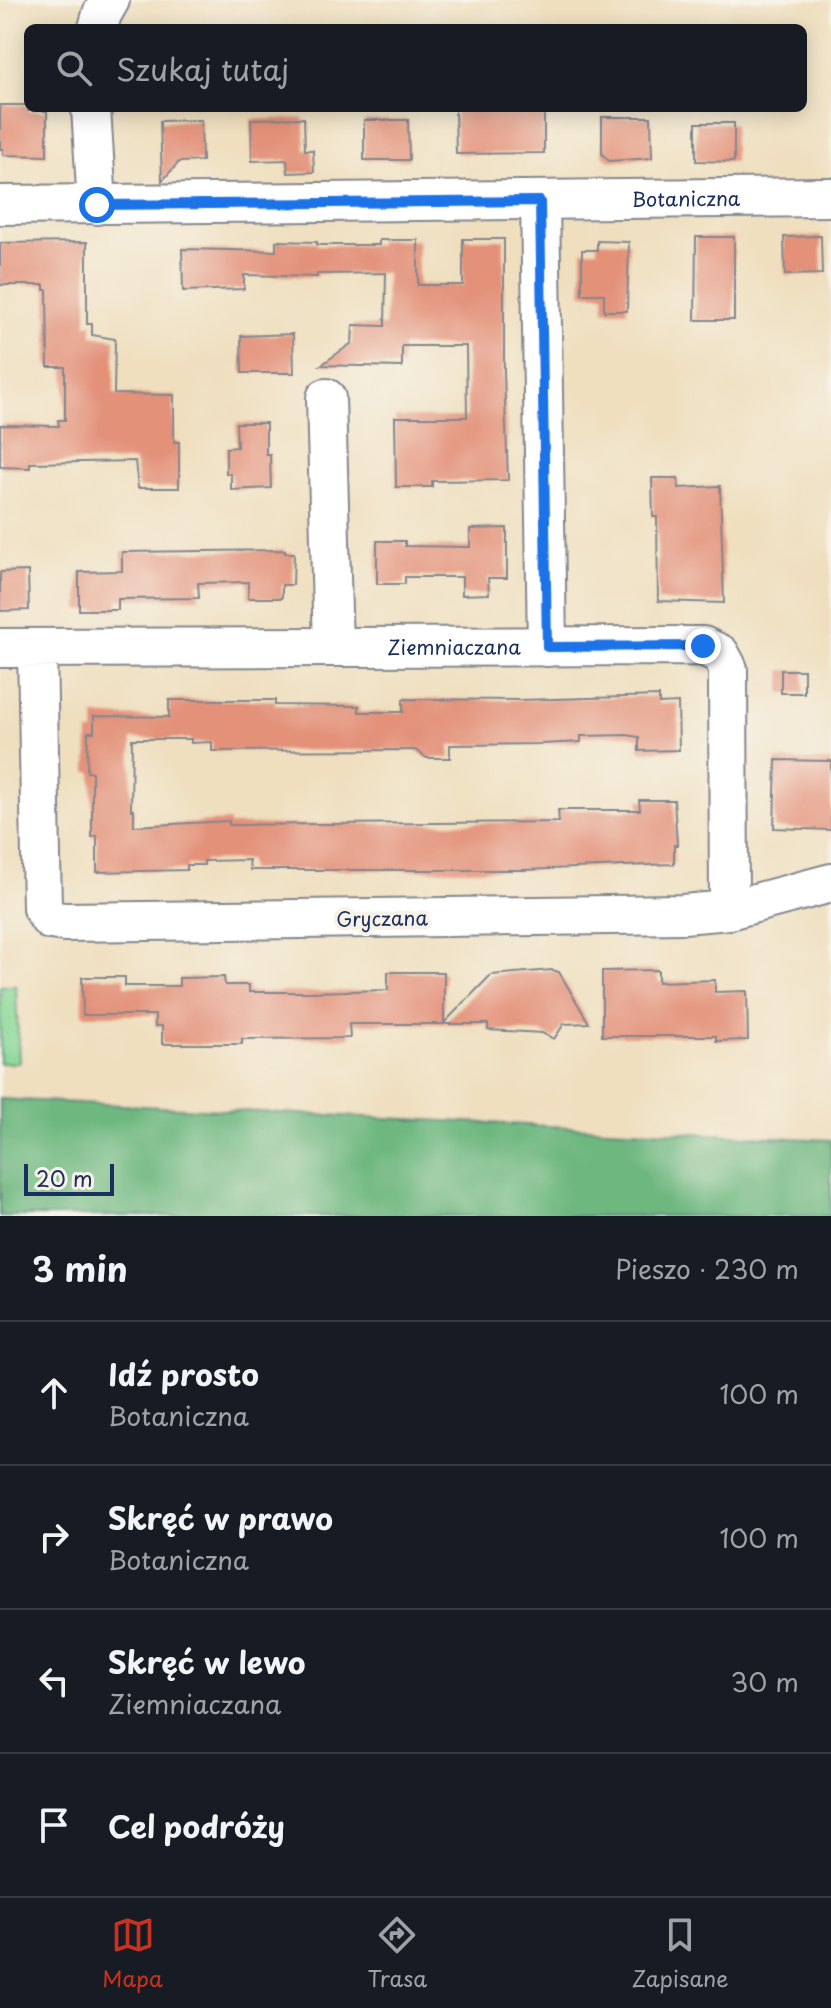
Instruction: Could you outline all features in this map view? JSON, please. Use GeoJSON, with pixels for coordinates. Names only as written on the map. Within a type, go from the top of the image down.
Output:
{"type":"FeatureCollection","features":[{"type":"Feature","properties":{"kind":"street"},"geometry":{"type":"LineString","coordinates":[[99,24],[110,0]]}},
{"type":"Feature","properties":{"kind":"street"},"geometry":{"type":"LineString","coordinates":[[91,112],[97,205]]}},
{"type":"Feature","properties":{"kind":"street","name":"Botaniczna"},"geometry":{"type":"LineString","coordinates":[[0,205],[831,197]]}},
{"type":"Feature","properties":{"kind":"street"},"geometry":{"type":"LineString","coordinates":[[540,201],[547,647]]}},
{"type":"Feature","properties":{"kind":"street"},"geometry":{"type":"LineString","coordinates":[[326,398],[333,647]]}},
{"type":"Feature","properties":{"kind":"street","name":"Ziemniaczana"},"geometry":{"type":"LineString","coordinates":[[18,648],[703,646],[720,654],[728,669],[729,910]]}},
{"type":"Feature","properties":{"kind":"street","name":"Gryczana"},"geometry":{"type":"LineString","coordinates":[[18,648],[42,908],[50,920],[129,922],[683,914],[729,910]]}},
{"type":"Feature","properties":{"kind":"street"},"geometry":{"type":"LineString","coordinates":[[729,910],[831,883]]}},
{"type":"Feature","properties":{"kind":"green space"},"geometry":{"type":"Polygon","coordinates":[[[0,986],[16,986],[19,1063],[0,1063],[0,986]]]}},
{"type":"Feature","properties":{"kind":"green space"},"geometry":{"type":"Polygon","coordinates":[[[0,1099],[831,1140],[831,1216],[0,1216],[0,1099]]]}},
{"type":"Feature","properties":{"kind":"building"},"geometry":{"type":"Polygon","coordinates":[[[0,105],[24,105],[24,112],[47,112],[47,156],[3,155],[3,149],[0,149],[0,105]]]}},
{"type":"Feature","properties":{"kind":"building"},"geometry":{"type":"Polygon","coordinates":[[[455,112],[544,112],[544,153],[456,154],[455,112]]]}},
{"type":"Feature","properties":{"kind":"building"},"geometry":{"type":"Polygon","coordinates":[[[602,117],[651,117],[652,158],[609,161],[602,154],[602,117]]]}},
{"type":"Feature","properties":{"kind":"building"},"geometry":{"type":"Polygon","coordinates":[[[304,118],[305,150],[313,150],[314,172],[288,173],[287,160],[252,161],[251,119],[304,118]]]}},
{"type":"Feature","properties":{"kind":"building"},"geometry":{"type":"Polygon","coordinates":[[[201,120],[202,161],[179,162],[162,181],[160,121],[201,120]]]}},
{"type":"Feature","properties":{"kind":"building"},"geometry":{"type":"Polygon","coordinates":[[[364,120],[408,120],[409,160],[364,160],[364,120]]]}},
{"type":"Feature","properties":{"kind":"building"},"geometry":{"type":"Polygon","coordinates":[[[696,123],[734,123],[734,162],[696,161],[696,123]]]}},
{"type":"Feature","properties":{"kind":"building"},"geometry":{"type":"Polygon","coordinates":[[[821,236],[822,274],[785,275],[784,237],[821,236]]]}},
{"type":"Feature","properties":{"kind":"building"},"geometry":{"type":"Polygon","coordinates":[[[696,237],[734,237],[734,320],[695,320],[696,237]]]}},
{"type":"Feature","properties":{"kind":"building"},"geometry":{"type":"Polygon","coordinates":[[[463,239],[504,239],[508,480],[432,481],[432,487],[396,487],[395,417],[467,417],[466,346],[402,346],[402,367],[321,365],[352,343],[353,325],[385,326],[386,273],[317,274],[317,277],[244,275],[244,289],[183,291],[182,249],[276,251],[276,241],[317,242],[317,245],[379,245],[379,240],[418,240],[418,285],[463,285],[463,239]]]}},
{"type":"Feature","properties":{"kind":"building"},"geometry":{"type":"Polygon","coordinates":[[[597,241],[629,242],[627,311],[604,311],[604,294],[582,294],[582,250],[597,250],[597,241]]]}},
{"type":"Feature","properties":{"kind":"building"},"geometry":{"type":"Polygon","coordinates":[[[87,242],[87,324],[92,324],[92,335],[115,339],[114,394],[174,395],[174,442],[179,442],[179,488],[138,488],[135,461],[30,463],[30,468],[0,467],[0,425],[59,426],[58,420],[65,420],[65,367],[48,367],[47,290],[44,290],[44,285],[0,285],[0,243],[87,242]]]}},
{"type":"Feature","properties":{"kind":"building"},"geometry":{"type":"Polygon","coordinates":[[[293,334],[294,373],[242,373],[241,336],[293,334]]]}},
{"type":"Feature","properties":{"kind":"building"},"geometry":{"type":"Polygon","coordinates":[[[236,423],[266,423],[271,488],[231,490],[231,474],[226,474],[226,448],[237,447],[236,423]]]}},
{"type":"Feature","properties":{"kind":"building"},"geometry":{"type":"Polygon","coordinates":[[[652,478],[678,478],[679,488],[720,486],[724,603],[658,601],[657,517],[653,517],[652,478]]]}},
{"type":"Feature","properties":{"kind":"building"},"geometry":{"type":"Polygon","coordinates":[[[507,528],[507,578],[488,578],[489,594],[462,595],[462,577],[405,577],[405,584],[377,584],[377,541],[405,541],[405,546],[470,547],[470,529],[507,528]]]}},
{"type":"Feature","properties":{"kind":"building"},"geometry":{"type":"Polygon","coordinates":[[[285,550],[285,553],[294,553],[293,585],[282,585],[282,598],[248,598],[248,582],[198,583],[199,598],[118,599],[118,610],[79,610],[79,572],[122,571],[122,552],[285,550]]]}},
{"type":"Feature","properties":{"kind":"building"},"geometry":{"type":"Polygon","coordinates":[[[28,571],[29,610],[0,611],[0,572],[28,571]]]}},
{"type":"Feature","properties":{"kind":"building"},"geometry":{"type":"Polygon","coordinates":[[[781,670],[804,670],[804,693],[781,693],[781,670]]]}},
{"type":"Feature","properties":{"kind":"building"},"geometry":{"type":"Polygon","coordinates":[[[659,696],[659,704],[678,703],[679,750],[639,751],[639,737],[627,735],[581,736],[581,742],[450,745],[450,758],[427,758],[415,750],[212,751],[212,742],[132,739],[131,810],[134,810],[134,826],[229,821],[229,825],[559,822],[558,810],[640,810],[639,800],[674,800],[677,845],[674,845],[674,864],[523,870],[250,870],[249,860],[204,861],[204,865],[187,865],[187,870],[97,872],[97,836],[92,837],[92,772],[87,772],[88,732],[94,732],[94,716],[169,717],[169,700],[275,700],[275,705],[359,706],[359,712],[403,712],[403,699],[659,696]]]}},
{"type":"Feature","properties":{"kind":"building"},"geometry":{"type":"Polygon","coordinates":[[[776,760],[831,761],[831,830],[774,828],[776,760]]]}},
{"type":"Feature","properties":{"kind":"building"},"geometry":{"type":"Polygon","coordinates":[[[658,970],[658,982],[715,980],[715,992],[747,991],[748,1040],[716,1041],[716,1036],[602,1036],[602,971],[658,970]]]}},
{"type":"Feature","properties":{"kind":"building"},"geometry":{"type":"Polygon","coordinates":[[[388,972],[444,972],[444,1023],[491,975],[559,972],[589,1023],[564,1024],[554,1039],[542,1033],[488,1030],[488,1024],[349,1024],[350,1038],[242,1039],[242,1044],[162,1044],[162,1026],[155,1026],[155,1015],[83,1015],[82,977],[125,977],[125,986],[179,986],[179,978],[224,977],[225,985],[249,985],[249,992],[309,992],[388,990],[388,972]]]}},
{"type":"Feature","properties":{"kind":"route"},"geometry":{"type":"LineString","coordinates":[[97,205],[540,201],[547,647],[703,646]]}}]}
